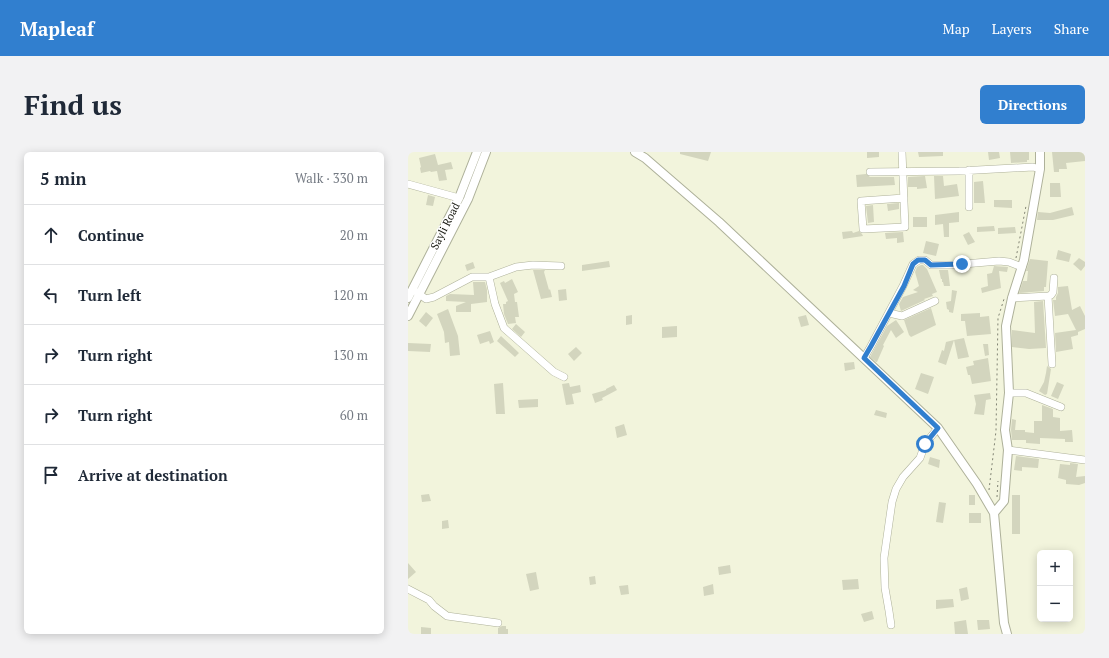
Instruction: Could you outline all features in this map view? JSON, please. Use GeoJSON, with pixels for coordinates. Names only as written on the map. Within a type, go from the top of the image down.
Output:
{"type":"FeatureCollection","features":[{"type":"Feature","properties":{"kind":"main road","name":"Sayli Road"},"geometry":{"type":"LineString","coordinates":[[408,298],[459,198],[477,152]]}},
{"type":"Feature","properties":{"kind":"main road"},"geometry":{"type":"LineString","coordinates":[[408,316],[468,199],[486,152]]}},
{"type":"Feature","properties":{"kind":"main road"},"geometry":{"type":"LineString","coordinates":[[635,152],[645,158],[719,222],[938,428],[977,484],[994,513],[1004,622],[1007,634]]}},
{"type":"Feature","properties":{"kind":"main road"},"geometry":{"type":"LineString","coordinates":[[994,513],[1004,501],[1008,450],[1005,430],[1009,393],[1006,326],[1012,298],[1024,260],[1040,169],[1040,152]]}},
{"type":"Feature","properties":{"kind":"street"},"geometry":{"type":"LineString","coordinates":[[902,152],[903,172],[904,198],[905,227],[863,229],[861,201],[904,198]]}},
{"type":"Feature","properties":{"kind":"street"},"geometry":{"type":"LineString","coordinates":[[870,172],[1033,167],[1040,169]]}},
{"type":"Feature","properties":{"kind":"street"},"geometry":{"type":"LineString","coordinates":[[969,170],[969,207]]}},
{"type":"Feature","properties":{"kind":"street"},"geometry":{"type":"LineString","coordinates":[[408,184],[459,198]]}},
{"type":"Feature","properties":{"kind":"street"},"geometry":{"type":"LineString","coordinates":[[864,358],[904,286],[913,264],[918,260],[925,260],[931,265],[952,265],[999,261],[1009,262],[1022,267]]}},
{"type":"Feature","properties":{"kind":"street"},"geometry":{"type":"LineString","coordinates":[[412,289],[426,299],[434,297],[472,278],[489,277],[516,267],[533,265],[561,266]]}},
{"type":"Feature","properties":{"kind":"street"},"geometry":{"type":"LineString","coordinates":[[489,277],[495,304],[504,328],[554,372],[564,377]]}},
{"type":"Feature","properties":{"kind":"street"},"geometry":{"type":"LineString","coordinates":[[1012,298],[1051,295],[1053,292],[1054,278]]}},
{"type":"Feature","properties":{"kind":"street"},"geometry":{"type":"LineString","coordinates":[[1048,296],[1052,364]]}},
{"type":"Feature","properties":{"kind":"street"},"geometry":{"type":"LineString","coordinates":[[888,313],[902,316],[935,301]]}},
{"type":"Feature","properties":{"kind":"street"},"geometry":{"type":"LineString","coordinates":[[1009,393],[1026,393],[1061,407]]}},
{"type":"Feature","properties":{"kind":"street"},"geometry":{"type":"LineString","coordinates":[[891,625],[885,588],[884,558],[892,502],[896,489],[903,477],[920,458],[925,444],[938,428]]}},
{"type":"Feature","properties":{"kind":"street"},"geometry":{"type":"LineString","coordinates":[[1008,450],[1085,460]]}},
{"type":"Feature","properties":{"kind":"street"},"geometry":{"type":"LineString","coordinates":[[408,589],[429,600],[447,616],[498,623]]}},
{"type":"Feature","properties":{"kind":"building"},"geometry":{"type":"Polygon","coordinates":[[[680,152],[711,152],[708,161],[680,154],[680,152]]]}},
{"type":"Feature","properties":{"kind":"building"},"geometry":{"type":"Polygon","coordinates":[[[867,152],[879,152],[879,157],[867,158],[867,152]]]}},
{"type":"Feature","properties":{"kind":"building"},"geometry":{"type":"Polygon","coordinates":[[[918,152],[943,152],[943,156],[919,157],[918,152]]]}},
{"type":"Feature","properties":{"kind":"building"},"geometry":{"type":"Polygon","coordinates":[[[988,152],[999,152],[1000,158],[989,160],[988,152]]]}},
{"type":"Feature","properties":{"kind":"building"},"geometry":{"type":"Polygon","coordinates":[[[1010,152],[1029,152],[1029,160],[1027,160],[1027,162],[1011,163],[1010,152]]]}},
{"type":"Feature","properties":{"kind":"building"},"geometry":{"type":"Polygon","coordinates":[[[1052,152],[1085,152],[1085,161],[1066,163],[1067,169],[1059,169],[1059,172],[1054,172],[1052,152]]]}},
{"type":"Feature","properties":{"kind":"building"},"geometry":{"type":"Polygon","coordinates":[[[435,154],[438,165],[451,162],[453,169],[445,170],[447,180],[439,181],[437,171],[421,173],[419,158],[435,154]]]}},
{"type":"Feature","properties":{"kind":"building"},"geometry":{"type":"Polygon","coordinates":[[[866,174],[870,177],[894,177],[895,185],[857,187],[856,175],[866,174]]]}},
{"type":"Feature","properties":{"kind":"building"},"geometry":{"type":"Polygon","coordinates":[[[925,176],[927,188],[917,189],[917,187],[908,187],[908,177],[925,176]]]}},
{"type":"Feature","properties":{"kind":"building"},"geometry":{"type":"Polygon","coordinates":[[[934,176],[943,176],[944,186],[957,184],[959,196],[935,199],[934,176]]]}},
{"type":"Feature","properties":{"kind":"building"},"geometry":{"type":"Polygon","coordinates":[[[983,181],[985,203],[974,203],[974,182],[983,181]]]}},
{"type":"Feature","properties":{"kind":"building"},"geometry":{"type":"Polygon","coordinates":[[[1050,183],[1060,183],[1061,197],[1050,197],[1050,183]]]}},
{"type":"Feature","properties":{"kind":"building"},"geometry":{"type":"Polygon","coordinates":[[[428,195],[435,197],[433,206],[426,205],[428,195]]]}},
{"type":"Feature","properties":{"kind":"building"},"geometry":{"type":"Polygon","coordinates":[[[994,200],[1012,200],[1012,208],[994,207],[994,200]]]}},
{"type":"Feature","properties":{"kind":"building"},"geometry":{"type":"Polygon","coordinates":[[[899,203],[899,209],[888,211],[887,204],[899,203]]]}},
{"type":"Feature","properties":{"kind":"building"},"geometry":{"type":"Polygon","coordinates":[[[873,205],[874,222],[868,223],[866,206],[873,205]]]}},
{"type":"Feature","properties":{"kind":"building"},"geometry":{"type":"Polygon","coordinates":[[[1072,207],[1074,215],[1053,220],[1037,220],[1038,212],[1050,213],[1072,207]]]}},
{"type":"Feature","properties":{"kind":"building"},"geometry":{"type":"Polygon","coordinates":[[[959,212],[959,222],[949,223],[949,237],[944,237],[943,224],[935,225],[935,215],[959,212]]]}},
{"type":"Feature","properties":{"kind":"building"},"geometry":{"type":"Polygon","coordinates":[[[913,217],[927,217],[927,227],[913,227],[913,217]]]}},
{"type":"Feature","properties":{"kind":"building"},"geometry":{"type":"Polygon","coordinates":[[[994,226],[995,231],[977,232],[977,227],[994,226]]]}},
{"type":"Feature","properties":{"kind":"building"},"geometry":{"type":"Polygon","coordinates":[[[1015,227],[1016,233],[998,234],[998,228],[1015,227]]]}},
{"type":"Feature","properties":{"kind":"building"},"geometry":{"type":"Polygon","coordinates":[[[852,231],[853,233],[859,231],[863,236],[843,239],[842,232],[852,231]]]}},
{"type":"Feature","properties":{"kind":"building"},"geometry":{"type":"Polygon","coordinates":[[[903,232],[904,242],[897,243],[897,238],[886,239],[885,233],[903,232]]]}},
{"type":"Feature","properties":{"kind":"building"},"geometry":{"type":"Polygon","coordinates":[[[969,232],[975,242],[968,245],[963,235],[969,232]]]}},
{"type":"Feature","properties":{"kind":"building"},"geometry":{"type":"Polygon","coordinates":[[[926,241],[939,244],[936,256],[923,253],[926,241]]]}},
{"type":"Feature","properties":{"kind":"building"},"geometry":{"type":"Polygon","coordinates":[[[1058,250],[1071,254],[1069,262],[1056,259],[1058,250]]]}},
{"type":"Feature","properties":{"kind":"building"},"geometry":{"type":"Polygon","coordinates":[[[1079,258],[1085,262],[1085,266],[1081,271],[1073,264],[1079,258]]]}},
{"type":"Feature","properties":{"kind":"building"},"geometry":{"type":"Polygon","coordinates":[[[1030,259],[1048,261],[1046,287],[1044,287],[1044,291],[1019,293],[1023,281],[1027,281],[1028,271],[1026,271],[1030,259]]]}},
{"type":"Feature","properties":{"kind":"building"},"geometry":{"type":"Polygon","coordinates":[[[609,261],[610,267],[582,271],[582,265],[609,261]]]}},
{"type":"Feature","properties":{"kind":"building"},"geometry":{"type":"Polygon","coordinates":[[[473,262],[475,268],[467,271],[465,265],[473,262]]]}},
{"type":"Feature","properties":{"kind":"building"},"geometry":{"type":"Polygon","coordinates":[[[921,265],[927,269],[937,292],[932,294],[933,296],[901,311],[899,304],[903,297],[918,292],[913,290],[919,286],[915,272],[917,267],[921,265]]]}},
{"type":"Feature","properties":{"kind":"building"},"geometry":{"type":"Polygon","coordinates":[[[994,266],[1008,267],[1007,272],[999,271],[1001,288],[982,293],[981,288],[988,286],[987,274],[992,273],[994,266]]]}},
{"type":"Feature","properties":{"kind":"building"},"geometry":{"type":"Polygon","coordinates":[[[533,270],[545,270],[544,272],[552,297],[541,299],[533,270]]]}},
{"type":"Feature","properties":{"kind":"building"},"geometry":{"type":"Polygon","coordinates":[[[939,270],[948,270],[950,286],[944,286],[939,270]]]}},
{"type":"Feature","properties":{"kind":"building"},"geometry":{"type":"Polygon","coordinates":[[[512,279],[518,292],[514,294],[515,302],[517,302],[519,317],[515,317],[516,323],[508,324],[504,314],[503,304],[506,304],[508,301],[500,283],[504,281],[505,283],[512,279]]]}},
{"type":"Feature","properties":{"kind":"building"},"geometry":{"type":"Polygon","coordinates":[[[473,282],[485,282],[487,302],[471,304],[471,312],[456,312],[456,306],[466,302],[446,301],[446,296],[450,294],[474,295],[473,282]]]}},
{"type":"Feature","properties":{"kind":"building"},"geometry":{"type":"Polygon","coordinates":[[[1068,286],[1072,310],[1080,306],[1085,316],[1085,329],[1078,332],[1078,335],[1071,337],[1073,349],[1056,352],[1055,333],[1076,330],[1068,314],[1055,316],[1053,300],[1056,300],[1058,287],[1068,286]]]}},
{"type":"Feature","properties":{"kind":"building"},"geometry":{"type":"Polygon","coordinates":[[[566,289],[567,300],[559,301],[558,290],[566,289]]]}},
{"type":"Feature","properties":{"kind":"building"},"geometry":{"type":"Polygon","coordinates":[[[952,290],[957,291],[953,313],[949,312],[947,309],[946,302],[951,301],[952,290]]]}},
{"type":"Feature","properties":{"kind":"building"},"geometry":{"type":"Polygon","coordinates":[[[1043,301],[1046,348],[1029,349],[1012,347],[1012,330],[1035,333],[1034,302],[1043,301]]]}},
{"type":"Feature","properties":{"kind":"building"},"geometry":{"type":"Polygon","coordinates":[[[931,308],[936,325],[911,337],[904,320],[931,308]]]}},
{"type":"Feature","properties":{"kind":"building"},"geometry":{"type":"Polygon","coordinates":[[[448,309],[458,336],[460,355],[450,356],[449,342],[445,343],[444,332],[437,314],[448,309]]]}},
{"type":"Feature","properties":{"kind":"building"},"geometry":{"type":"Polygon","coordinates":[[[426,312],[433,318],[426,327],[419,321],[426,312]]]}},
{"type":"Feature","properties":{"kind":"building"},"geometry":{"type":"Polygon","coordinates":[[[980,313],[980,317],[989,316],[991,334],[967,336],[965,321],[961,321],[961,314],[980,313]]]}},
{"type":"Feature","properties":{"kind":"building"},"geometry":{"type":"Polygon","coordinates":[[[632,315],[632,324],[626,325],[626,316],[632,315]]]}},
{"type":"Feature","properties":{"kind":"building"},"geometry":{"type":"Polygon","coordinates":[[[806,315],[809,325],[801,327],[798,317],[806,315]]]}},
{"type":"Feature","properties":{"kind":"building"},"geometry":{"type":"Polygon","coordinates":[[[896,320],[904,332],[896,338],[891,330],[876,362],[870,357],[887,326],[896,320]]]}},
{"type":"Feature","properties":{"kind":"building"},"geometry":{"type":"Polygon","coordinates":[[[516,324],[525,332],[521,337],[512,329],[516,324]]]}},
{"type":"Feature","properties":{"kind":"building"},"geometry":{"type":"Polygon","coordinates":[[[677,326],[677,337],[662,338],[662,327],[677,326]]]}},
{"type":"Feature","properties":{"kind":"building"},"geometry":{"type":"Polygon","coordinates":[[[490,331],[494,342],[490,344],[489,341],[480,344],[477,335],[490,331]]]}},
{"type":"Feature","properties":{"kind":"building"},"geometry":{"type":"Polygon","coordinates":[[[501,336],[519,353],[515,357],[497,341],[501,336]]]}},
{"type":"Feature","properties":{"kind":"building"},"geometry":{"type":"Polygon","coordinates":[[[964,338],[969,357],[958,359],[954,340],[964,338]]]}},
{"type":"Feature","properties":{"kind":"building"},"geometry":{"type":"Polygon","coordinates":[[[954,340],[946,365],[938,362],[942,350],[944,351],[946,342],[954,340]]]}},
{"type":"Feature","properties":{"kind":"building"},"geometry":{"type":"Polygon","coordinates":[[[408,343],[431,344],[430,352],[408,351],[408,343]]]}},
{"type":"Feature","properties":{"kind":"building"},"geometry":{"type":"Polygon","coordinates":[[[983,344],[988,344],[989,355],[985,356],[983,344]]]}},
{"type":"Feature","properties":{"kind":"building"},"geometry":{"type":"Polygon","coordinates":[[[576,347],[582,353],[574,361],[568,354],[576,347]]]}},
{"type":"Feature","properties":{"kind":"building"},"geometry":{"type":"Polygon","coordinates":[[[988,358],[991,381],[972,384],[966,367],[974,365],[973,361],[988,358]]]}},
{"type":"Feature","properties":{"kind":"building"},"geometry":{"type":"Polygon","coordinates":[[[854,362],[855,369],[845,371],[844,363],[854,362]]]}},
{"type":"Feature","properties":{"kind":"building"},"geometry":{"type":"Polygon","coordinates":[[[1047,366],[1051,369],[1047,394],[1045,395],[1039,391],[1044,382],[1047,366]]]}},
{"type":"Feature","properties":{"kind":"building"},"geometry":{"type":"Polygon","coordinates":[[[921,373],[934,377],[928,394],[915,389],[921,373]]]}},
{"type":"Feature","properties":{"kind":"building"},"geometry":{"type":"Polygon","coordinates":[[[1057,382],[1064,385],[1058,399],[1051,396],[1057,382]]]}},
{"type":"Feature","properties":{"kind":"building"},"geometry":{"type":"Polygon","coordinates":[[[503,383],[505,414],[496,414],[494,384],[503,383]]]}},
{"type":"Feature","properties":{"kind":"building"},"geometry":{"type":"Polygon","coordinates":[[[569,383],[570,387],[580,385],[581,392],[572,394],[574,404],[566,405],[562,384],[569,383]]]}},
{"type":"Feature","properties":{"kind":"building"},"geometry":{"type":"Polygon","coordinates":[[[614,385],[617,390],[602,398],[603,400],[595,403],[592,394],[606,390],[614,385]]]}},
{"type":"Feature","properties":{"kind":"building"},"geometry":{"type":"Polygon","coordinates":[[[990,393],[991,399],[986,400],[984,415],[974,414],[976,404],[974,395],[990,393]]]}},
{"type":"Feature","properties":{"kind":"building"},"geometry":{"type":"Polygon","coordinates":[[[538,399],[538,407],[519,408],[518,400],[538,399]]]}},
{"type":"Feature","properties":{"kind":"building"},"geometry":{"type":"Polygon","coordinates":[[[1042,405],[1053,409],[1053,417],[1060,418],[1060,431],[1072,430],[1073,442],[1065,442],[1065,439],[1040,438],[1040,444],[1026,443],[1026,440],[1012,440],[1012,419],[1016,420],[1015,430],[1025,430],[1025,432],[1034,433],[1034,421],[1042,421],[1042,405]]]}},
{"type":"Feature","properties":{"kind":"building"},"geometry":{"type":"Polygon","coordinates":[[[876,410],[887,413],[886,418],[874,415],[876,410]]]}},
{"type":"Feature","properties":{"kind":"building"},"geometry":{"type":"Polygon","coordinates":[[[624,424],[627,435],[617,438],[615,427],[624,424]]]}},
{"type":"Feature","properties":{"kind":"building"},"geometry":{"type":"Polygon","coordinates":[[[1016,456],[1039,459],[1038,468],[1022,467],[1022,471],[1014,470],[1016,456]]]}},
{"type":"Feature","properties":{"kind":"building"},"geometry":{"type":"Polygon","coordinates":[[[930,457],[940,460],[939,468],[928,464],[930,457]]]}},
{"type":"Feature","properties":{"kind":"building"},"geometry":{"type":"Polygon","coordinates":[[[1070,463],[1078,464],[1076,477],[1085,476],[1085,483],[1079,485],[1066,484],[1066,480],[1058,478],[1060,464],[1070,465],[1070,463]]]}},
{"type":"Feature","properties":{"kind":"building"},"geometry":{"type":"Polygon","coordinates":[[[429,494],[431,501],[422,502],[421,495],[429,494]]]}},
{"type":"Feature","properties":{"kind":"building"},"geometry":{"type":"Polygon","coordinates":[[[969,495],[975,495],[975,505],[969,505],[969,495]]]}},
{"type":"Feature","properties":{"kind":"building"},"geometry":{"type":"Polygon","coordinates":[[[1012,495],[1020,495],[1020,534],[1012,534],[1012,495]]]}},
{"type":"Feature","properties":{"kind":"building"},"geometry":{"type":"Polygon","coordinates":[[[939,502],[946,503],[943,523],[936,522],[939,502]]]}},
{"type":"Feature","properties":{"kind":"building"},"geometry":{"type":"Polygon","coordinates":[[[969,513],[981,513],[981,523],[969,523],[969,513]]]}},
{"type":"Feature","properties":{"kind":"building"},"geometry":{"type":"Polygon","coordinates":[[[448,520],[449,528],[442,529],[442,521],[448,520]]]}},
{"type":"Feature","properties":{"kind":"building"},"geometry":{"type":"Polygon","coordinates":[[[408,563],[416,572],[408,579],[408,563]]]}},
{"type":"Feature","properties":{"kind":"building"},"geometry":{"type":"Polygon","coordinates":[[[730,565],[731,573],[719,575],[718,567],[730,565]]]}},
{"type":"Feature","properties":{"kind":"building"},"geometry":{"type":"Polygon","coordinates":[[[536,572],[539,589],[530,591],[526,574],[536,572]]]}},
{"type":"Feature","properties":{"kind":"building"},"geometry":{"type":"Polygon","coordinates":[[[595,576],[596,584],[590,585],[589,577],[595,576]]]}},
{"type":"Feature","properties":{"kind":"building"},"geometry":{"type":"Polygon","coordinates":[[[858,579],[859,589],[843,590],[842,580],[858,579]]]}},
{"type":"Feature","properties":{"kind":"building"},"geometry":{"type":"Polygon","coordinates":[[[713,584],[714,594],[704,596],[703,587],[713,584]]]}},
{"type":"Feature","properties":{"kind":"building"},"geometry":{"type":"Polygon","coordinates":[[[628,585],[629,594],[621,595],[619,586],[628,585]]]}},
{"type":"Feature","properties":{"kind":"building"},"geometry":{"type":"Polygon","coordinates":[[[967,587],[969,599],[961,601],[959,589],[967,587]]]}},
{"type":"Feature","properties":{"kind":"building"},"geometry":{"type":"Polygon","coordinates":[[[953,599],[954,607],[936,609],[936,600],[953,599]]]}},
{"type":"Feature","properties":{"kind":"building"},"geometry":{"type":"Polygon","coordinates":[[[872,611],[874,619],[864,622],[861,614],[872,611]]]}},
{"type":"Feature","properties":{"kind":"building"},"geometry":{"type":"Polygon","coordinates":[[[966,620],[968,634],[955,634],[954,622],[966,620]]]}},
{"type":"Feature","properties":{"kind":"building"},"geometry":{"type":"Polygon","coordinates":[[[977,620],[989,620],[990,629],[978,630],[977,620]]]}},
{"type":"Feature","properties":{"kind":"building"},"geometry":{"type":"Polygon","coordinates":[[[506,626],[506,629],[508,629],[508,634],[498,634],[498,628],[506,626]]]}},
{"type":"Feature","properties":{"kind":"building"},"geometry":{"type":"Polygon","coordinates":[[[421,627],[431,628],[431,634],[421,634],[421,627]]]}},
{"type":"Feature","properties":{"kind":"route"},"geometry":{"type":"LineString","coordinates":[[925,444],[938,428],[864,358],[904,286],[913,264],[918,260],[925,260],[931,265],[962,264]]}}]}
